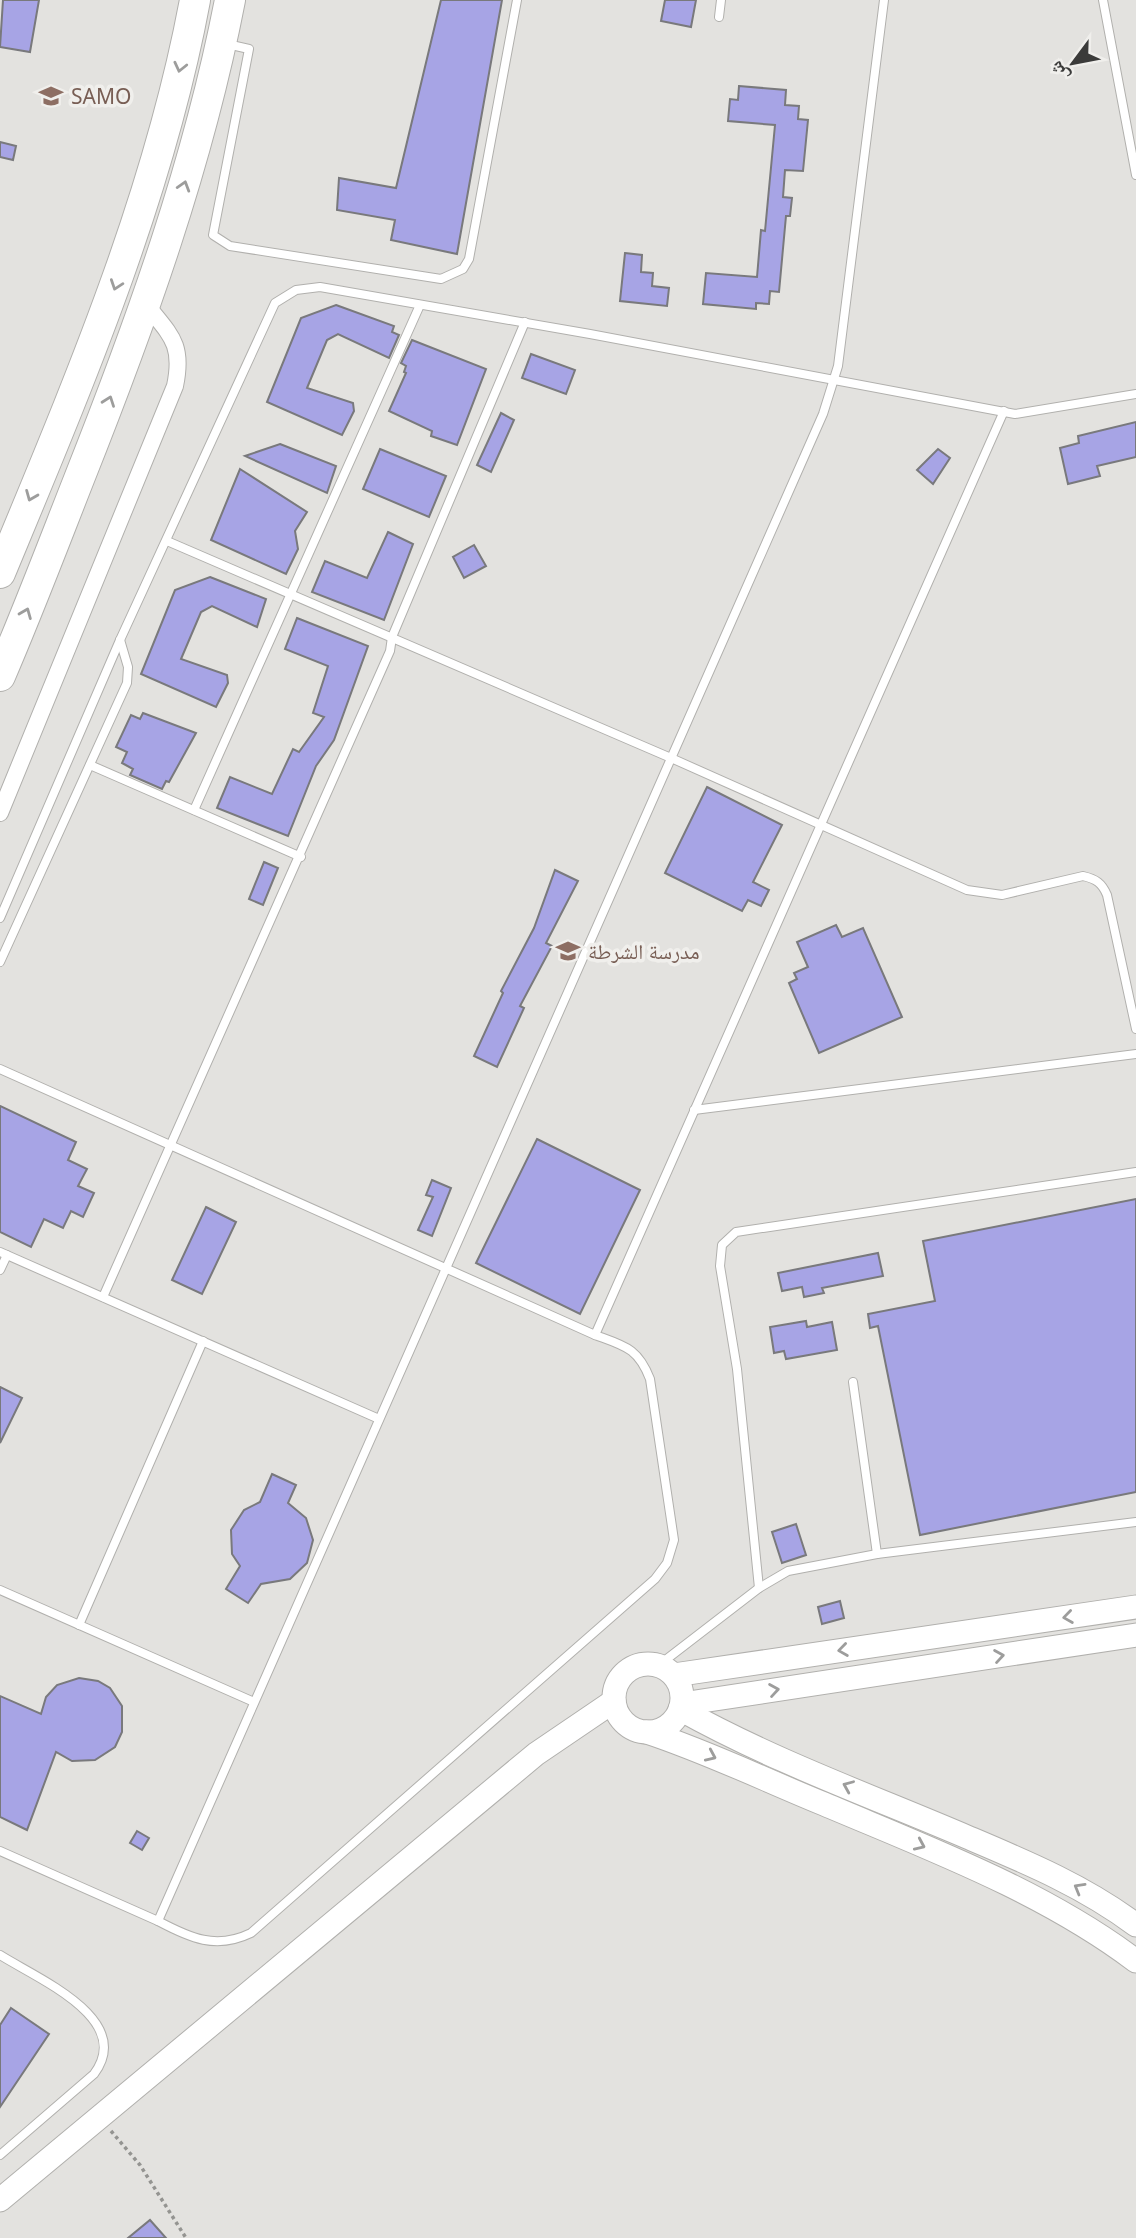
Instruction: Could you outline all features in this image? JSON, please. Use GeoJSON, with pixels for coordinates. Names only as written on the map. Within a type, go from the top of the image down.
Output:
{"type":"FeatureCollection","features":[{"type":"Feature","properties":{"kind":"highway"},"geometry":{"type":"LineString","coordinates":[[0,676],[104,415],[145,303],[209,105],[205,38],[195,0]]}},
{"type":"Feature","properties":{"kind":"highway"},"geometry":{"type":"LineString","coordinates":[[0,573],[114,290],[160,139],[205,38],[230,0]]}},
{"type":"Feature","properties":{"kind":"street"},"geometry":{"type":"LineString","coordinates":[[0,813],[175,386],[181,360],[174,340],[145,303]]}},
{"type":"Feature","properties":{"kind":"street"},"geometry":{"type":"LineString","coordinates":[[1136,1607],[667,1670],[649,1663],[631,1668],[618,1682],[614,1701],[626,1724],[695,1749],[917,1843],[1082,1923],[1136,1961]]}},
{"type":"Feature","properties":{"kind":"street"},"geometry":{"type":"LineString","coordinates":[[681,1706],[1136,1635]]}},
{"type":"Feature","properties":{"kind":"street"},"geometry":{"type":"LineString","coordinates":[[647,1732],[666,1727],[681,1706],[682,1694],[667,1670]]}},
{"type":"Feature","properties":{"kind":"street"},"geometry":{"type":"LineString","coordinates":[[0,2200],[536,1754],[614,1701]]}},
{"type":"Feature","properties":{"kind":"street"},"geometry":{"type":"LineString","coordinates":[[681,1706],[741,1740],[1042,1868],[1094,1896],[1136,1925]]}},
{"type":"Feature","properties":{"kind":"lane"},"geometry":{"type":"LineString","coordinates":[[205,38],[249,49],[213,235],[230,246],[441,279],[463,270],[469,259],[517,0]]}},
{"type":"Feature","properties":{"kind":"lane"},"geometry":{"type":"LineString","coordinates":[[719,17],[721,0]]}},
{"type":"Feature","properties":{"kind":"lane"},"geometry":{"type":"LineString","coordinates":[[158,1920],[823,414],[838,366],[884,0]]}},
{"type":"Feature","properties":{"kind":"lane"},"geometry":{"type":"LineString","coordinates":[[1103,0],[1136,175]]}},
{"type":"Feature","properties":{"kind":"lane"},"geometry":{"type":"LineString","coordinates":[[0,918],[120,640],[275,303],[296,290],[320,287],[525,322],[1016,414],[1136,394]]}},
{"type":"Feature","properties":{"kind":"lane"},"geometry":{"type":"LineString","coordinates":[[194,810],[420,305]]}},
{"type":"Feature","properties":{"kind":"lane"},"geometry":{"type":"LineString","coordinates":[[103,1297],[301,857],[390,651],[391,637],[525,322]]}},
{"type":"Feature","properties":{"kind":"lane"},"geometry":{"type":"LineString","coordinates":[[595,1335],[1004,411]]}},
{"type":"Feature","properties":{"kind":"lane"},"geometry":{"type":"LineString","coordinates":[[167,541],[671,758],[937,878],[986,894],[1002,895],[1083,876],[1094,879],[1102,884],[1107,895],[1136,1029]]}},
{"type":"Feature","properties":{"kind":"lane"},"geometry":{"type":"LineString","coordinates":[[0,962],[127,683],[128,667],[120,640]]}},
{"type":"Feature","properties":{"kind":"lane"},"geometry":{"type":"LineString","coordinates":[[90,765],[301,857]]}},
{"type":"Feature","properties":{"kind":"lane"},"geometry":{"type":"LineString","coordinates":[[694,1110],[1136,1054]]}},
{"type":"Feature","properties":{"kind":"lane"},"geometry":{"type":"LineString","coordinates":[[0,1069],[595,1335],[628,1347],[642,1359],[650,1379],[674,1540],[667,1563],[655,1579],[251,1933],[220,1944],[190,1938],[158,1920],[0,1851]]}},
{"type":"Feature","properties":{"kind":"lane"},"geometry":{"type":"LineString","coordinates":[[759,1588],[737,1369],[720,1266],[722,1245],[736,1233],[1136,1172]]}},
{"type":"Feature","properties":{"kind":"lane"},"geometry":{"type":"LineString","coordinates":[[0,1270],[4,1253],[379,1419]]}},
{"type":"Feature","properties":{"kind":"lane"},"geometry":{"type":"LineString","coordinates":[[79,1625],[203,1342]]}},
{"type":"Feature","properties":{"kind":"lane"},"geometry":{"type":"LineString","coordinates":[[853,1382],[877,1555]]}},
{"type":"Feature","properties":{"kind":"lane"},"geometry":{"type":"LineString","coordinates":[[667,1670],[759,1588],[788,1571],[877,1555],[1136,1522]]}},
{"type":"Feature","properties":{"kind":"lane"},"geometry":{"type":"LineString","coordinates":[[0,1590],[254,1702]]}},
{"type":"Feature","properties":{"kind":"lane"},"geometry":{"type":"LineString","coordinates":[[0,1955],[87,2010],[102,2030],[105,2046],[103,2062],[94,2074],[0,2155]]}},
{"type":"Feature","properties":{"kind":"path"},"geometry":{"type":"LineString","coordinates":[[100,2116],[140,2165],[186,2238]]}},
{"type":"Feature","properties":{"kind":"building"},"geometry":{"type":"Polygon","coordinates":[[[3,0],[39,0],[30,52],[0,47],[3,0]]]}},
{"type":"Feature","properties":{"kind":"building"},"geometry":{"type":"Polygon","coordinates":[[[441,0],[502,0],[457,254],[391,240],[395,220],[337,210],[339,178],[396,188],[441,0]]]}},
{"type":"Feature","properties":{"kind":"building"},"geometry":{"type":"Polygon","coordinates":[[[665,0],[696,0],[691,27],[661,21],[665,0]]]}},
{"type":"Feature","properties":{"kind":"building"},"geometry":{"type":"Polygon","coordinates":[[[739,86],[786,90],[785,105],[799,106],[798,119],[808,120],[803,171],[785,170],[783,197],[792,198],[790,216],[786,216],[779,292],[770,291],[769,304],[756,303],[756,309],[703,304],[706,273],[757,277],[761,230],[765,231],[775,125],[728,121],[730,99],[738,100],[739,86]]]}},
{"type":"Feature","properties":{"kind":"building"},"geometry":{"type":"Polygon","coordinates":[[[0,142],[16,146],[13,160],[0,157],[0,142]]]}},
{"type":"Feature","properties":{"kind":"building"},"geometry":{"type":"Polygon","coordinates":[[[625,253],[642,255],[641,272],[653,273],[652,286],[669,288],[667,306],[620,301],[625,253]]]}},
{"type":"Feature","properties":{"kind":"building"},"geometry":{"type":"Polygon","coordinates":[[[336,305],[394,326],[392,332],[399,335],[389,358],[338,334],[327,340],[307,388],[353,403],[354,411],[342,435],[267,402],[301,318],[336,305]]]}},
{"type":"Feature","properties":{"kind":"building"},"geometry":{"type":"Polygon","coordinates":[[[412,340],[486,369],[457,445],[431,436],[432,431],[389,411],[406,373],[406,366],[401,363],[412,340]]]}},
{"type":"Feature","properties":{"kind":"building"},"geometry":{"type":"Polygon","coordinates":[[[531,354],[575,370],[566,394],[522,378],[531,354]]]}},
{"type":"Feature","properties":{"kind":"building"},"geometry":{"type":"Polygon","coordinates":[[[501,413],[514,420],[491,472],[477,465],[501,413]]]}},
{"type":"Feature","properties":{"kind":"building"},"geometry":{"type":"Polygon","coordinates":[[[1136,422],[1136,457],[1097,466],[1100,476],[1068,484],[1060,448],[1079,443],[1078,436],[1136,422]]]}},
{"type":"Feature","properties":{"kind":"building"},"geometry":{"type":"Polygon","coordinates":[[[280,444],[336,466],[327,493],[245,456],[280,444]]]}},
{"type":"Feature","properties":{"kind":"building"},"geometry":{"type":"Polygon","coordinates":[[[380,449],[446,476],[429,517],[363,489],[380,449]]]}},
{"type":"Feature","properties":{"kind":"building"},"geometry":{"type":"Polygon","coordinates":[[[938,449],[950,458],[933,484],[917,470],[938,449]]]}},
{"type":"Feature","properties":{"kind":"building"},"geometry":{"type":"Polygon","coordinates":[[[240,469],[307,512],[295,531],[298,549],[286,574],[211,540],[240,469]]]}},
{"type":"Feature","properties":{"kind":"building"},"geometry":{"type":"Polygon","coordinates":[[[388,532],[413,544],[384,620],[312,592],[325,561],[367,578],[388,532]]]}},
{"type":"Feature","properties":{"kind":"building"},"geometry":{"type":"Polygon","coordinates":[[[474,545],[486,566],[464,578],[453,557],[474,545]]]}},
{"type":"Feature","properties":{"kind":"building"},"geometry":{"type":"Polygon","coordinates":[[[210,577],[266,599],[257,627],[212,606],[201,612],[181,659],[227,675],[228,683],[216,707],[141,674],[175,590],[210,577]]]}},
{"type":"Feature","properties":{"kind":"building"},"geometry":{"type":"Polygon","coordinates":[[[297,618],[368,646],[334,740],[316,766],[288,836],[217,808],[230,777],[272,794],[293,749],[299,752],[324,717],[313,713],[328,666],[285,649],[297,618]]]}},
{"type":"Feature","properties":{"kind":"building"},"geometry":{"type":"Polygon","coordinates":[[[143,713],[196,733],[169,782],[166,781],[162,789],[130,775],[133,769],[122,763],[127,752],[116,747],[131,715],[140,719],[143,713]]]}},
{"type":"Feature","properties":{"kind":"building"},"geometry":{"type":"Polygon","coordinates":[[[707,787],[782,825],[753,882],[769,890],[761,906],[748,900],[742,911],[665,873],[707,787]]]}},
{"type":"Feature","properties":{"kind":"building"},"geometry":{"type":"Polygon","coordinates":[[[264,862],[278,868],[263,905],[249,899],[264,862]]]}},
{"type":"Feature","properties":{"kind":"building"},"geometry":{"type":"Polygon","coordinates":[[[555,870],[578,881],[546,943],[552,946],[520,1006],[524,1008],[497,1067],[474,1056],[503,993],[501,991],[534,928],[555,870]]]}},
{"type":"Feature","properties":{"kind":"building"},"geometry":{"type":"Polygon","coordinates":[[[836,925],[842,937],[863,928],[902,1017],[819,1053],[789,983],[797,979],[794,973],[808,967],[797,942],[836,925]]]}},
{"type":"Feature","properties":{"kind":"building"},"geometry":{"type":"Polygon","coordinates":[[[0,1106],[76,1142],[68,1160],[87,1169],[78,1186],[94,1193],[83,1217],[71,1211],[63,1228],[44,1219],[31,1247],[0,1232],[0,1106]]]}},
{"type":"Feature","properties":{"kind":"building"},"geometry":{"type":"Polygon","coordinates":[[[537,1139],[640,1190],[580,1314],[476,1263],[537,1139]]]}},
{"type":"Feature","properties":{"kind":"building"},"geometry":{"type":"Polygon","coordinates":[[[432,1180],[451,1188],[432,1236],[418,1230],[433,1197],[426,1195],[432,1180]]]}},
{"type":"Feature","properties":{"kind":"building"},"geometry":{"type":"Polygon","coordinates":[[[1136,1199],[1136,1492],[920,1535],[878,1326],[870,1328],[868,1314],[935,1301],[923,1241],[1136,1199]]]}},
{"type":"Feature","properties":{"kind":"building"},"geometry":{"type":"Polygon","coordinates":[[[206,1207],[236,1222],[202,1294],[172,1280],[206,1207]]]}},
{"type":"Feature","properties":{"kind":"building"},"geometry":{"type":"Polygon","coordinates":[[[878,1253],[883,1276],[822,1288],[824,1293],[804,1297],[802,1287],[782,1291],[778,1273],[878,1253]]]}},
{"type":"Feature","properties":{"kind":"building"},"geometry":{"type":"Polygon","coordinates":[[[806,1321],[807,1327],[832,1322],[837,1350],[786,1359],[784,1351],[774,1353],[770,1327],[806,1321]]]}},
{"type":"Feature","properties":{"kind":"building"},"geometry":{"type":"Polygon","coordinates":[[[0,1387],[22,1398],[0,1443],[0,1387]]]}},
{"type":"Feature","properties":{"kind":"building"},"geometry":{"type":"Polygon","coordinates":[[[272,1474],[296,1485],[288,1503],[306,1518],[313,1540],[307,1563],[290,1579],[261,1584],[248,1603],[226,1589],[240,1566],[232,1554],[231,1530],[244,1510],[260,1502],[272,1474]]]}},
{"type":"Feature","properties":{"kind":"building"},"geometry":{"type":"Polygon","coordinates":[[[796,1524],[806,1555],[782,1563],[772,1532],[796,1524]]]}},
{"type":"Feature","properties":{"kind":"building"},"geometry":{"type":"Polygon","coordinates":[[[840,1601],[844,1618],[822,1624],[818,1607],[840,1601]]]}},
{"type":"Feature","properties":{"kind":"building"},"geometry":{"type":"Polygon","coordinates":[[[79,1678],[98,1681],[110,1688],[122,1706],[122,1732],[115,1747],[95,1760],[72,1761],[56,1752],[27,1830],[0,1817],[0,1696],[41,1714],[46,1697],[57,1685],[79,1678]]]}},
{"type":"Feature","properties":{"kind":"building"},"geometry":{"type":"Polygon","coordinates":[[[137,1831],[149,1838],[142,1850],[130,1843],[137,1831]]]}},
{"type":"Feature","properties":{"kind":"building"},"geometry":{"type":"Polygon","coordinates":[[[11,2008],[49,2034],[0,2107],[0,2025],[11,2008]]]}},
{"type":"Feature","properties":{"kind":"building"},"geometry":{"type":"Polygon","coordinates":[[[150,2220],[166,2238],[128,2238],[150,2220]]]}},
{"type":"Feature","properties":{"kind":"place","name":"SAMO"},"geometry":{"type":"Point","coordinates":[51,96]}},
{"type":"Feature","properties":{"kind":"place","name":"مدرسة الشرطة"},"geometry":{"type":"Point","coordinates":[568,951]}}]}
